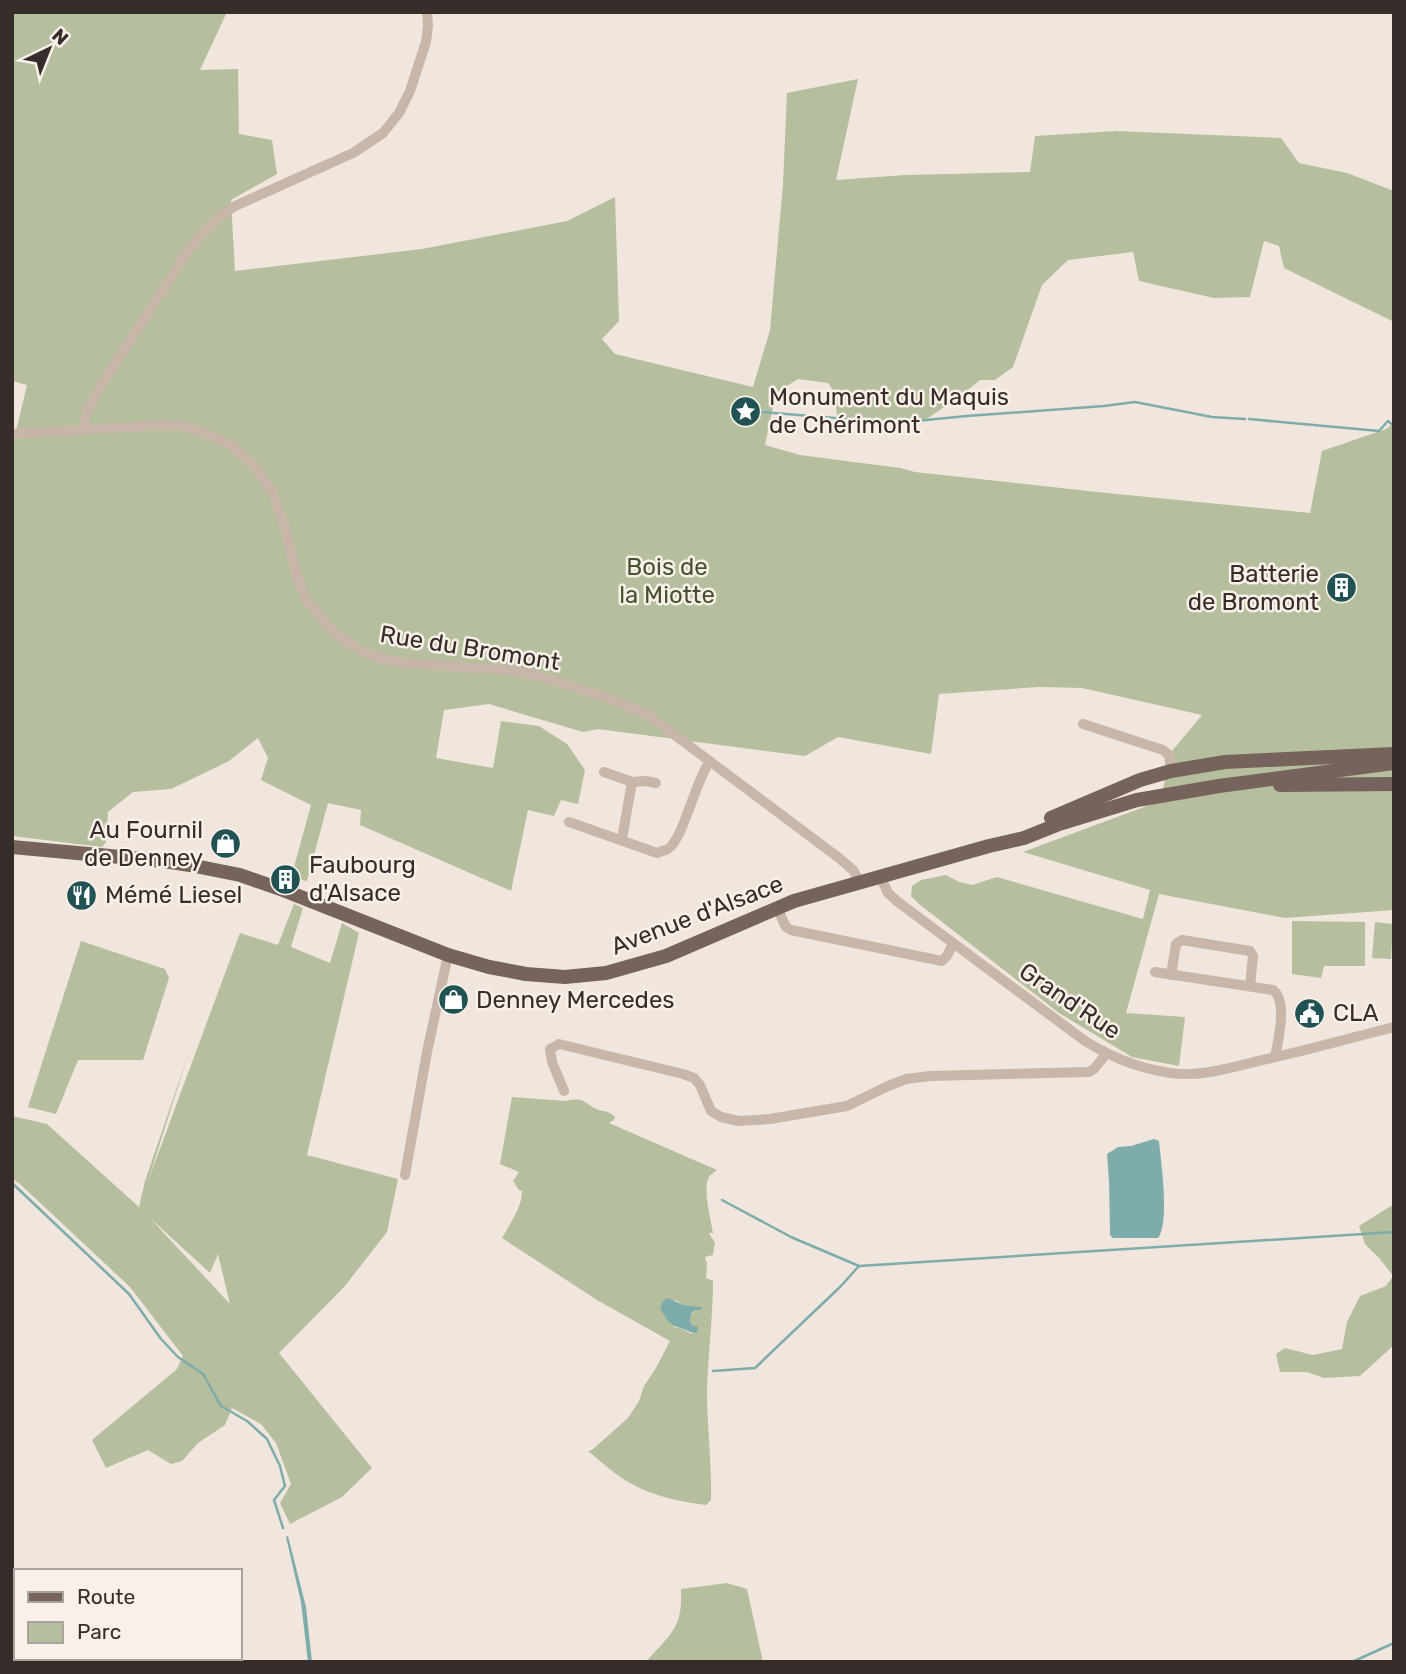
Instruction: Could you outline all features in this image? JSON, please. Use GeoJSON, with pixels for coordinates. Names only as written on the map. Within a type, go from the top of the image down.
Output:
{"type":"FeatureCollection","features":[{"type":"Feature","properties":{"kind":"main road","name":"Avenue d'Alsace"},"geometry":{"type":"LineString","coordinates":[[989,846],[1128,785],[1171,771],[1226,762],[1394,754]]}},
{"type":"Feature","properties":{"kind":"main road"},"geometry":{"type":"LineString","coordinates":[[1219,786],[1394,763]]}},
{"type":"Feature","properties":{"kind":"main road"},"geometry":{"type":"LineString","coordinates":[[1219,786],[1394,784]]}},
{"type":"Feature","properties":{"kind":"main road","name":"Avenue d'Alsace"},"geometry":{"type":"LineString","coordinates":[[12,847],[173,863],[240,875],[448,955],[526,974],[565,977],[606,974],[666,956],[794,901],[1024,838],[1059,824],[1137,800],[1219,786]]}},
{"type":"Feature","properties":{"kind":"street"},"geometry":{"type":"LineString","coordinates":[[83,430],[87,412],[100,387],[188,251],[219,216],[235,206],[353,153],[366,146],[392,124],[406,102],[422,57],[428,26],[427,12]]}},
{"type":"Feature","properties":{"kind":"street","name":"Rue du Bromont"},"geometry":{"type":"LineString","coordinates":[[12,434],[183,426],[199,430],[231,445],[256,468],[272,491],[306,600],[335,633],[358,649],[383,659],[405,663],[505,670],[540,676],[605,697],[648,715],[839,858],[853,870],[860,882]]}},
{"type":"Feature","properties":{"kind":"street"},"geometry":{"type":"LineString","coordinates":[[1083,724],[1163,750],[1169,755],[1171,771]]}},
{"type":"Feature","properties":{"kind":"street"},"geometry":{"type":"LineString","coordinates":[[569,822],[657,853],[667,850],[676,840],[710,761]]}},
{"type":"Feature","properties":{"kind":"street"},"geometry":{"type":"LineString","coordinates":[[604,772],[632,782],[656,783]]}},
{"type":"Feature","properties":{"kind":"street"},"geometry":{"type":"LineString","coordinates":[[622,839],[632,782]]}},
{"type":"Feature","properties":{"kind":"street","name":"Grand'Rue"},"geometry":{"type":"LineString","coordinates":[[880,876],[888,893],[898,902],[1085,1041],[1106,1054],[1138,1067],[1181,1074],[1213,1072],[1394,1027]]}},
{"type":"Feature","properties":{"kind":"street"},"geometry":{"type":"LineString","coordinates":[[776,908],[786,927],[791,930],[942,961],[953,943]]}},
{"type":"Feature","properties":{"kind":"street"},"geometry":{"type":"LineString","coordinates":[[1171,975],[1176,944],[1182,940],[1250,951],[1253,956],[1250,986]]}},
{"type":"Feature","properties":{"kind":"street"},"geometry":{"type":"LineString","coordinates":[[405,1175],[448,955]]}},
{"type":"Feature","properties":{"kind":"street"},"geometry":{"type":"LineString","coordinates":[[1154,972],[1273,990],[1279,995],[1281,1033],[1275,1057]]}},
{"type":"Feature","properties":{"kind":"street"},"geometry":{"type":"LineString","coordinates":[[564,1091],[552,1062],[550,1049],[559,1044],[694,1078],[700,1085],[711,1111],[739,1121],[770,1119],[847,1106],[906,1079],[1089,1072],[1106,1054]]}},
{"type":"Feature","properties":{"kind":"green space","name":"Bois de la Miotte"},"geometry":{"type":"Polygon","coordinates":[[[12,12],[227,12],[200,70],[238,69],[239,134],[272,140],[277,174],[231,200],[235,271],[422,249],[567,221],[615,197],[619,321],[602,339],[615,354],[753,387],[770,330],[783,184],[787,93],[858,79],[836,180],[905,175],[1030,172],[1035,136],[1116,131],[1281,138],[1299,163],[1347,173],[1394,191],[1394,322],[1284,268],[1279,246],[1264,241],[1250,297],[1214,298],[1139,281],[1133,252],[1068,260],[1042,285],[1013,367],[995,380],[980,380],[922,422],[879,423],[837,416],[835,393],[828,383],[798,379],[776,393],[765,445],[800,455],[915,472],[1310,513],[1322,451],[1386,429],[1394,423],[1394,910],[1285,918],[1159,894],[1126,1013],[1185,1017],[1179,1066],[1132,1057],[1059,1013],[911,896],[912,886],[921,880],[946,875],[972,885],[997,877],[1143,919],[1150,890],[1023,852],[1160,801],[1172,751],[1202,715],[1082,688],[1039,687],[939,694],[931,754],[838,737],[805,756],[598,729],[583,732],[489,704],[444,710],[436,758],[493,768],[501,721],[539,726],[567,744],[585,770],[578,804],[561,800],[554,816],[528,810],[511,891],[360,825],[361,810],[328,803],[307,881],[291,878],[311,805],[261,780],[268,758],[258,738],[229,761],[171,789],[133,792],[108,812],[106,842],[102,847],[12,836],[12,440],[27,385],[12,381],[12,12]]]}},
{"type":"Feature","properties":{"kind":"green space"},"geometry":{"type":"Polygon","coordinates":[[[294,904],[303,908],[291,947],[330,963],[342,923],[359,933],[307,1155],[398,1179],[387,1232],[345,1286],[279,1353],[372,1468],[342,1497],[290,1524],[280,1503],[291,1484],[276,1443],[261,1424],[232,1408],[225,1425],[198,1443],[182,1461],[171,1464],[148,1450],[106,1468],[92,1440],[177,1369],[183,1356],[130,1287],[12,1179],[12,1116],[47,1124],[139,1207],[145,1181],[189,1052],[148,1181],[240,933],[278,945],[294,904]],[[149,1217],[230,1304],[218,1254],[210,1273],[149,1217]]]}},
{"type":"Feature","properties":{"kind":"green space"},"geometry":{"type":"Polygon","coordinates":[[[1292,921],[1365,922],[1365,966],[1324,966],[1321,978],[1292,974],[1292,921]]]}},
{"type":"Feature","properties":{"kind":"green space"},"geometry":{"type":"Polygon","coordinates":[[[1375,922],[1393,924],[1391,959],[1372,958],[1375,922]]]}},
{"type":"Feature","properties":{"kind":"green space"},"geometry":{"type":"Polygon","coordinates":[[[81,941],[165,969],[169,978],[143,1060],[78,1060],[56,1114],[28,1107],[81,941]]]}},
{"type":"Feature","properties":{"kind":"green space"},"geometry":{"type":"Polygon","coordinates":[[[512,1097],[582,1100],[613,1115],[614,1120],[609,1123],[717,1170],[709,1177],[706,1189],[713,1233],[709,1233],[715,1243],[713,1255],[705,1257],[706,1278],[713,1281],[707,1391],[711,1500],[706,1505],[668,1498],[640,1488],[620,1477],[588,1451],[628,1418],[670,1341],[597,1300],[502,1238],[518,1209],[522,1191],[513,1181],[519,1172],[500,1164],[512,1097]],[[675,1300],[674,1327],[692,1334],[690,1319],[701,1307],[684,1305],[675,1300]]]}},
{"type":"Feature","properties":{"kind":"green space"},"geometry":{"type":"Polygon","coordinates":[[[1394,1204],[1394,1345],[1360,1376],[1324,1378],[1307,1372],[1280,1372],[1276,1354],[1285,1348],[1313,1355],[1342,1349],[1347,1322],[1360,1296],[1386,1286],[1393,1276],[1365,1244],[1359,1226],[1394,1204]]]}},
{"type":"Feature","properties":{"kind":"green space"},"geometry":{"type":"Polygon","coordinates":[[[727,1583],[747,1589],[763,1662],[646,1662],[677,1622],[681,1589],[727,1583]]]}},
{"type":"Feature","properties":{"kind":"water"},"geometry":{"type":"Polygon","coordinates":[[[1154,1139],[1159,1141],[1163,1177],[1162,1230],[1158,1238],[1113,1238],[1110,1235],[1107,1154],[1118,1147],[1154,1139]]]}},
{"type":"Feature","properties":{"kind":"water"},"geometry":{"type":"Polygon","coordinates":[[[667,1298],[684,1305],[702,1307],[692,1313],[690,1322],[697,1326],[697,1333],[673,1325],[667,1320],[660,1307],[667,1298]]]}},
{"type":"Feature","properties":{"kind":"water"},"geometry":{"type":"Polygon","coordinates":[[[288,1536],[306,1607],[312,1662],[308,1662],[301,1602],[286,1537],[288,1536]]]}},
{"type":"Feature","properties":{"kind":"waterway"},"geometry":{"type":"LineString","coordinates":[[762,412],[895,423],[1135,402],[1212,417],[1245,419]]}},
{"type":"Feature","properties":{"kind":"waterway"},"geometry":{"type":"LineString","coordinates":[[1249,419],[1379,431],[1388,421],[1394,426]]}},
{"type":"Feature","properties":{"kind":"waterway"},"geometry":{"type":"LineString","coordinates":[[12,1183],[129,1294],[161,1339],[178,1357],[203,1374],[221,1406],[247,1421],[267,1439],[280,1466],[285,1486],[274,1500],[283,1528]]}},
{"type":"Feature","properties":{"kind":"waterway"},"geometry":{"type":"LineString","coordinates":[[722,1200],[791,1237],[859,1266],[1394,1232]]}},
{"type":"Feature","properties":{"kind":"waterway"},"geometry":{"type":"LineString","coordinates":[[713,1371],[755,1368],[858,1267]]}},
{"type":"Feature","properties":{"kind":"waterway"},"geometry":{"type":"LineString","coordinates":[[1352,1662],[1394,1643]]}},
{"type":"Feature","properties":{"kind":"place","name":"Monument du Maquis de Chérimont"},"geometry":{"type":"Point","coordinates":[746,411]}},
{"type":"Feature","properties":{"kind":"place","name":"Batterie de Bromont"},"geometry":{"type":"Point","coordinates":[1342,588]}},
{"type":"Feature","properties":{"kind":"place","name":"Au Fournil de Denney"},"geometry":{"type":"Point","coordinates":[226,844]}},
{"type":"Feature","properties":{"kind":"place","name":"Faubourg d'Alsace"},"geometry":{"type":"Point","coordinates":[286,879]}},
{"type":"Feature","properties":{"kind":"place","name":"Mémé Liesel"},"geometry":{"type":"Point","coordinates":[82,895]}},
{"type":"Feature","properties":{"kind":"place","name":"Denney Mercedes"},"geometry":{"type":"Point","coordinates":[453,1000]}},
{"type":"Feature","properties":{"kind":"place","name":"CLA"},"geometry":{"type":"Point","coordinates":[1310,1013]}}]}
